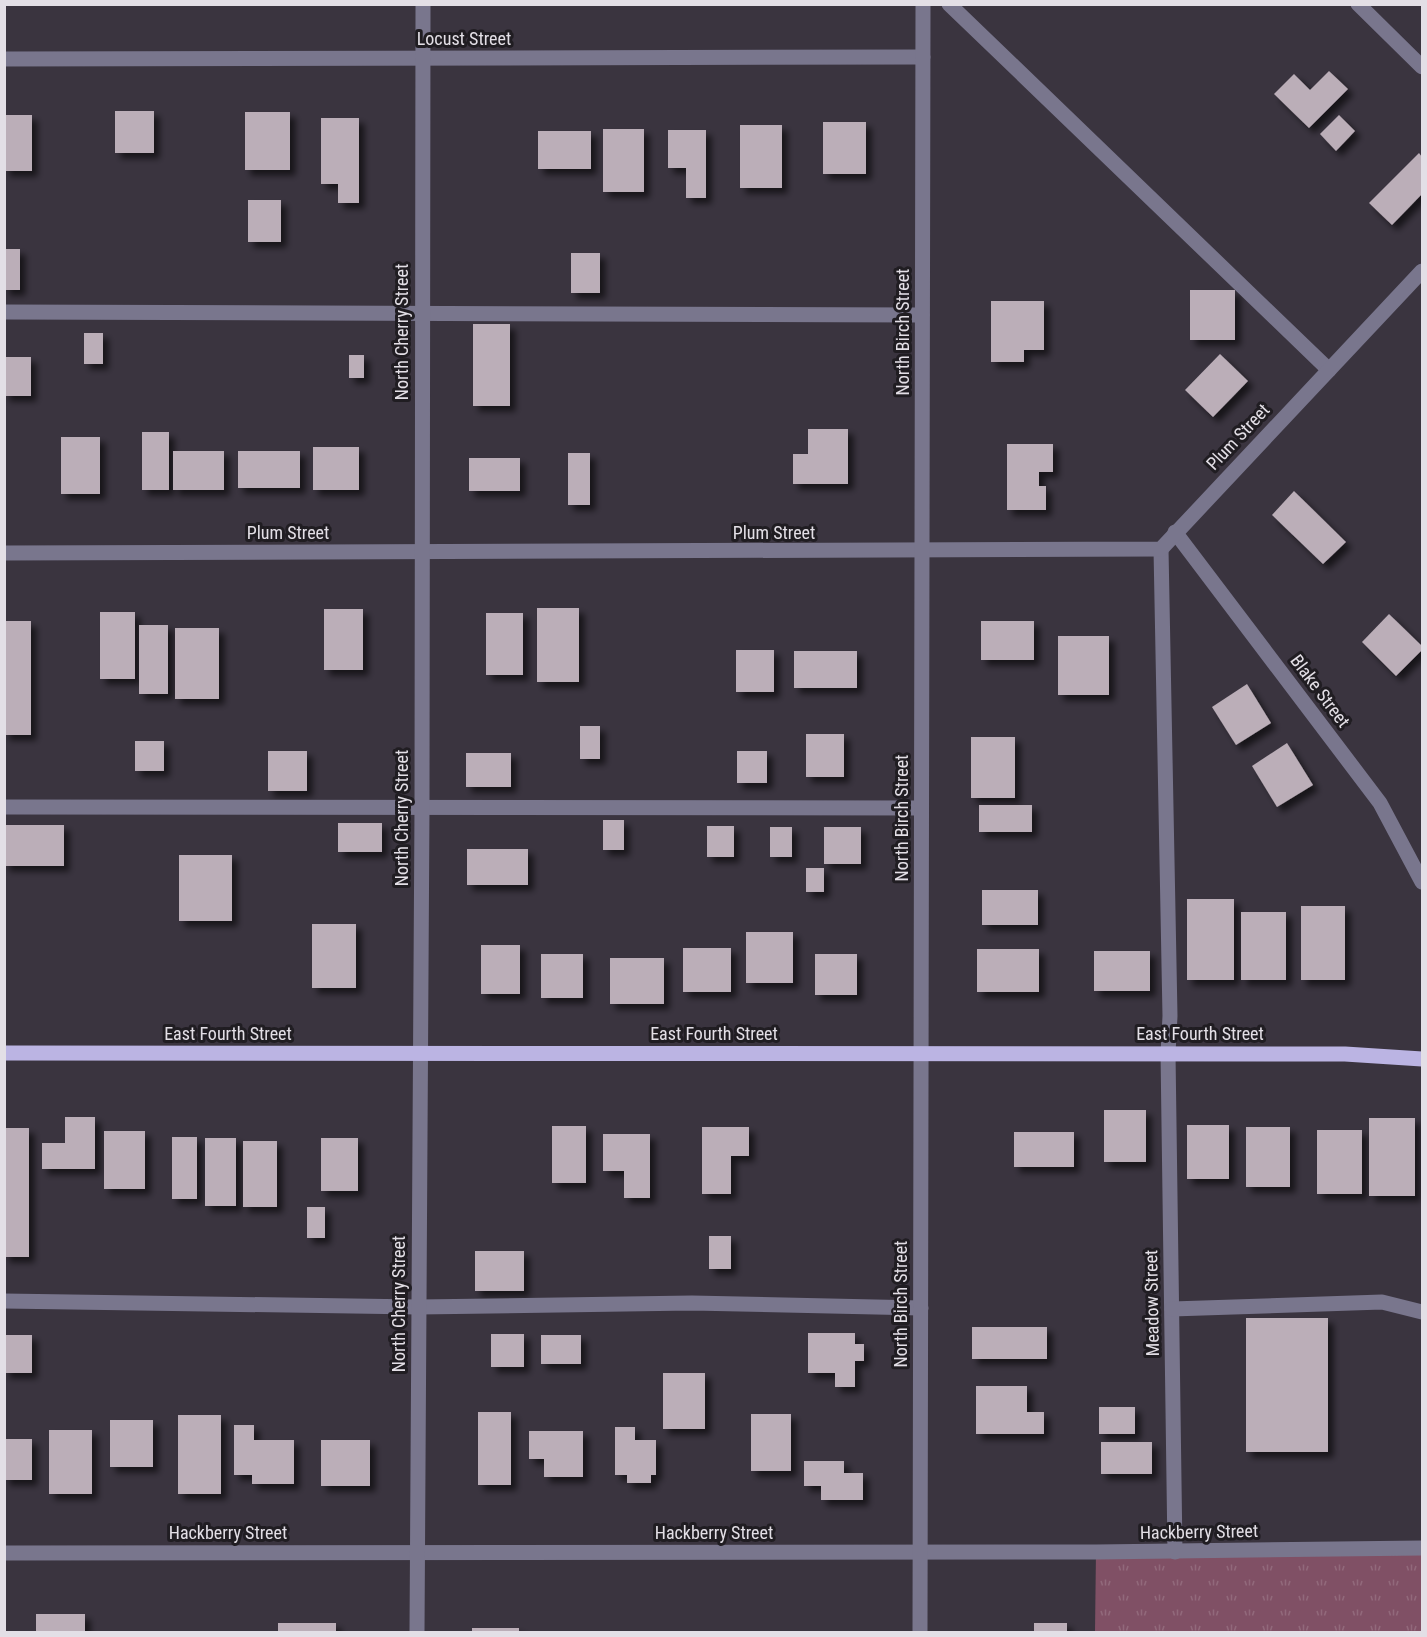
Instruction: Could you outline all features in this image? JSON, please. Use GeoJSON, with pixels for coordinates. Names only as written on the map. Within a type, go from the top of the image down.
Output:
{"type":"FeatureCollection","features":[{"type":"Feature","properties":{"kind":"main road","name":"East Fourth Street"},"geometry":{"type":"LineString","coordinates":[[4,1053],[1168,1053],[1345,1054],[1422,1059]]}},
{"type":"Feature","properties":{"kind":"street","name":"North Cherry Street"},"geometry":{"type":"LineString","coordinates":[[417,1632],[422,808],[423,4]]}},
{"type":"Feature","properties":{"kind":"street","name":"North Birch Street"},"geometry":{"type":"LineString","coordinates":[[920,1632],[923,4]]}},
{"type":"Feature","properties":{"kind":"street"},"geometry":{"type":"LineString","coordinates":[[949,4],[1329,370]]}},
{"type":"Feature","properties":{"kind":"street"},"geometry":{"type":"LineString","coordinates":[[1358,4],[1422,67]]}},
{"type":"Feature","properties":{"kind":"street","name":"Locust Street"},"geometry":{"type":"LineString","coordinates":[[4,59],[923,57]]}},
{"type":"Feature","properties":{"kind":"street","name":"Plum Street"},"geometry":{"type":"LineString","coordinates":[[4,553],[922,552],[1161,549],[1422,271]]}},
{"type":"Feature","properties":{"kind":"street"},"geometry":{"type":"LineString","coordinates":[[4,312],[922,315]]}},
{"type":"Feature","properties":{"kind":"street","name":"Blake Street"},"geometry":{"type":"LineString","coordinates":[[1175,532],[1380,803],[1422,882]]}},
{"type":"Feature","properties":{"kind":"street","name":"Meadow Street"},"geometry":{"type":"LineString","coordinates":[[1161,549],[1170,1016],[1168,1053],[1175,1552]]}},
{"type":"Feature","properties":{"kind":"street"},"geometry":{"type":"LineString","coordinates":[[4,807],[921,808]]}},
{"type":"Feature","properties":{"kind":"street"},"geometry":{"type":"LineString","coordinates":[[4,1301],[418,1307],[692,1303],[921,1308]]}},
{"type":"Feature","properties":{"kind":"street"},"geometry":{"type":"LineString","coordinates":[[1172,1309],[1382,1302],[1422,1312]]}},
{"type":"Feature","properties":{"kind":"street","name":"Hackberry Street"},"geometry":{"type":"LineString","coordinates":[[4,1553],[1175,1552],[1422,1548]]}},
{"type":"Feature","properties":{"kind":"green space"},"geometry":{"type":"Polygon","coordinates":[[[1422,1548],[1422,1632],[1095,1632],[1096,1552],[1422,1548]]]}},
{"type":"Feature","properties":{"kind":"building"},"geometry":{"type":"Polygon","coordinates":[[[1329,71],[1348,89],[1309,128],[1274,94],[1294,74],[1310,90],[1329,71]]]}},
{"type":"Feature","properties":{"kind":"building"},"geometry":{"type":"Polygon","coordinates":[[[115,111],[154,111],[154,153],[115,153],[115,111]]]}},
{"type":"Feature","properties":{"kind":"building"},"geometry":{"type":"Polygon","coordinates":[[[245,112],[290,112],[290,170],[245,170],[245,112]]]}},
{"type":"Feature","properties":{"kind":"building"},"geometry":{"type":"Polygon","coordinates":[[[4,115],[32,115],[32,171],[4,171],[4,115]]]}},
{"type":"Feature","properties":{"kind":"building"},"geometry":{"type":"Polygon","coordinates":[[[1339,115],[1355,131],[1336,151],[1320,134],[1339,115]]]}},
{"type":"Feature","properties":{"kind":"building"},"geometry":{"type":"Polygon","coordinates":[[[321,118],[359,118],[359,203],[338,203],[338,184],[321,184],[321,118]]]}},
{"type":"Feature","properties":{"kind":"building"},"geometry":{"type":"Polygon","coordinates":[[[823,122],[866,122],[866,174],[823,174],[823,122]]]}},
{"type":"Feature","properties":{"kind":"building"},"geometry":{"type":"Polygon","coordinates":[[[740,125],[782,125],[782,188],[740,188],[740,125]]]}},
{"type":"Feature","properties":{"kind":"building"},"geometry":{"type":"Polygon","coordinates":[[[603,129],[644,129],[644,192],[603,192],[603,129]]]}},
{"type":"Feature","properties":{"kind":"building"},"geometry":{"type":"Polygon","coordinates":[[[668,130],[706,130],[706,198],[686,198],[686,168],[668,168],[668,130]]]}},
{"type":"Feature","properties":{"kind":"building"},"geometry":{"type":"Polygon","coordinates":[[[538,131],[591,131],[591,169],[538,169],[538,131]]]}},
{"type":"Feature","properties":{"kind":"building"},"geometry":{"type":"Polygon","coordinates":[[[1419,153],[1422,157],[1422,194],[1392,225],[1369,203],[1419,153]]]}},
{"type":"Feature","properties":{"kind":"building"},"geometry":{"type":"Polygon","coordinates":[[[248,200],[281,200],[281,242],[248,242],[248,200]]]}},
{"type":"Feature","properties":{"kind":"building"},"geometry":{"type":"Polygon","coordinates":[[[4,249],[20,249],[20,290],[4,290],[4,249]]]}},
{"type":"Feature","properties":{"kind":"building"},"geometry":{"type":"Polygon","coordinates":[[[571,253],[600,253],[600,293],[571,293],[571,253]]]}},
{"type":"Feature","properties":{"kind":"building"},"geometry":{"type":"Polygon","coordinates":[[[1190,290],[1235,290],[1235,340],[1190,340],[1190,290]]]}},
{"type":"Feature","properties":{"kind":"building"},"geometry":{"type":"Polygon","coordinates":[[[991,301],[1044,301],[1044,350],[1024,350],[1024,362],[991,362],[991,301]]]}},
{"type":"Feature","properties":{"kind":"building"},"geometry":{"type":"Polygon","coordinates":[[[473,324],[510,324],[510,406],[473,406],[473,324]]]}},
{"type":"Feature","properties":{"kind":"building"},"geometry":{"type":"Polygon","coordinates":[[[84,333],[103,333],[103,364],[84,364],[84,333]]]}},
{"type":"Feature","properties":{"kind":"building"},"geometry":{"type":"Polygon","coordinates":[[[1220,354],[1248,381],[1213,417],[1185,390],[1220,354]]]}},
{"type":"Feature","properties":{"kind":"building"},"geometry":{"type":"Polygon","coordinates":[[[349,355],[364,355],[364,378],[349,378],[349,355]]]}},
{"type":"Feature","properties":{"kind":"building"},"geometry":{"type":"Polygon","coordinates":[[[4,357],[31,357],[31,396],[4,396],[4,357]]]}},
{"type":"Feature","properties":{"kind":"building"},"geometry":{"type":"Polygon","coordinates":[[[808,429],[848,429],[848,484],[793,484],[793,454],[808,454],[808,429]]]}},
{"type":"Feature","properties":{"kind":"building"},"geometry":{"type":"Polygon","coordinates":[[[142,432],[169,432],[169,490],[142,490],[142,432]]]}},
{"type":"Feature","properties":{"kind":"building"},"geometry":{"type":"Polygon","coordinates":[[[61,437],[100,437],[100,494],[61,494],[61,437]]]}},
{"type":"Feature","properties":{"kind":"building"},"geometry":{"type":"Polygon","coordinates":[[[1007,444],[1053,444],[1053,472],[1039,472],[1039,486],[1046,486],[1046,510],[1007,510],[1007,444]]]}},
{"type":"Feature","properties":{"kind":"building"},"geometry":{"type":"Polygon","coordinates":[[[313,447],[359,447],[359,490],[313,490],[313,447]]]}},
{"type":"Feature","properties":{"kind":"building"},"geometry":{"type":"Polygon","coordinates":[[[173,451],[224,451],[224,490],[173,490],[173,451]]]}},
{"type":"Feature","properties":{"kind":"building"},"geometry":{"type":"Polygon","coordinates":[[[238,451],[300,451],[300,488],[238,488],[238,451]]]}},
{"type":"Feature","properties":{"kind":"building"},"geometry":{"type":"Polygon","coordinates":[[[568,453],[590,453],[590,505],[568,505],[568,453]]]}},
{"type":"Feature","properties":{"kind":"building"},"geometry":{"type":"Polygon","coordinates":[[[469,458],[520,458],[520,491],[469,491],[469,458]]]}},
{"type":"Feature","properties":{"kind":"building"},"geometry":{"type":"Polygon","coordinates":[[[1294,491],[1346,542],[1323,564],[1272,515],[1294,491]]]}},
{"type":"Feature","properties":{"kind":"building"},"geometry":{"type":"Polygon","coordinates":[[[537,608],[579,608],[579,682],[537,682],[537,608]]]}},
{"type":"Feature","properties":{"kind":"building"},"geometry":{"type":"Polygon","coordinates":[[[324,609],[363,609],[363,670],[324,670],[324,609]]]}},
{"type":"Feature","properties":{"kind":"building"},"geometry":{"type":"Polygon","coordinates":[[[100,612],[135,612],[135,679],[100,679],[100,612]]]}},
{"type":"Feature","properties":{"kind":"building"},"geometry":{"type":"Polygon","coordinates":[[[486,613],[523,613],[523,675],[486,675],[486,613]]]}},
{"type":"Feature","properties":{"kind":"building"},"geometry":{"type":"Polygon","coordinates":[[[1389,614],[1422,646],[1422,650],[1396,676],[1362,642],[1389,614]]]}},
{"type":"Feature","properties":{"kind":"building"},"geometry":{"type":"Polygon","coordinates":[[[4,621],[31,621],[31,735],[4,735],[4,621]]]}},
{"type":"Feature","properties":{"kind":"building"},"geometry":{"type":"Polygon","coordinates":[[[981,621],[1034,621],[1034,660],[981,660],[981,621]]]}},
{"type":"Feature","properties":{"kind":"building"},"geometry":{"type":"Polygon","coordinates":[[[139,625],[168,625],[168,694],[139,694],[139,625]]]}},
{"type":"Feature","properties":{"kind":"building"},"geometry":{"type":"Polygon","coordinates":[[[175,628],[219,628],[219,699],[175,699],[175,628]]]}},
{"type":"Feature","properties":{"kind":"building"},"geometry":{"type":"Polygon","coordinates":[[[1058,636],[1109,636],[1109,695],[1058,695],[1058,636]]]}},
{"type":"Feature","properties":{"kind":"building"},"geometry":{"type":"Polygon","coordinates":[[[736,650],[774,650],[774,692],[736,692],[736,650]]]}},
{"type":"Feature","properties":{"kind":"building"},"geometry":{"type":"Polygon","coordinates":[[[794,651],[857,651],[857,688],[794,688],[794,651]]]}},
{"type":"Feature","properties":{"kind":"building"},"geometry":{"type":"Polygon","coordinates":[[[1247,684],[1271,723],[1236,745],[1212,707],[1247,684]]]}},
{"type":"Feature","properties":{"kind":"building"},"geometry":{"type":"Polygon","coordinates":[[[580,726],[600,726],[600,759],[580,759],[580,726]]]}},
{"type":"Feature","properties":{"kind":"building"},"geometry":{"type":"Polygon","coordinates":[[[806,734],[844,734],[844,777],[806,777],[806,734]]]}},
{"type":"Feature","properties":{"kind":"building"},"geometry":{"type":"Polygon","coordinates":[[[971,737],[1015,737],[1015,798],[971,798],[971,737]]]}},
{"type":"Feature","properties":{"kind":"building"},"geometry":{"type":"Polygon","coordinates":[[[135,741],[164,741],[164,771],[135,771],[135,741]]]}},
{"type":"Feature","properties":{"kind":"building"},"geometry":{"type":"Polygon","coordinates":[[[1287,743],[1313,785],[1277,807],[1252,766],[1287,743]]]}},
{"type":"Feature","properties":{"kind":"building"},"geometry":{"type":"Polygon","coordinates":[[[268,751],[307,751],[307,791],[268,791],[268,751]]]}},
{"type":"Feature","properties":{"kind":"building"},"geometry":{"type":"Polygon","coordinates":[[[737,751],[767,751],[767,783],[737,783],[737,751]]]}},
{"type":"Feature","properties":{"kind":"building"},"geometry":{"type":"Polygon","coordinates":[[[466,753],[511,753],[511,787],[466,787],[466,753]]]}},
{"type":"Feature","properties":{"kind":"building"},"geometry":{"type":"Polygon","coordinates":[[[979,805],[1032,805],[1032,832],[979,832],[979,805]]]}},
{"type":"Feature","properties":{"kind":"building"},"geometry":{"type":"Polygon","coordinates":[[[603,820],[624,820],[624,850],[603,850],[603,820]]]}},
{"type":"Feature","properties":{"kind":"building"},"geometry":{"type":"Polygon","coordinates":[[[338,823],[382,823],[382,852],[338,852],[338,823]]]}},
{"type":"Feature","properties":{"kind":"building"},"geometry":{"type":"Polygon","coordinates":[[[4,825],[64,825],[64,866],[4,866],[4,825]]]}},
{"type":"Feature","properties":{"kind":"building"},"geometry":{"type":"Polygon","coordinates":[[[707,826],[734,826],[734,857],[707,857],[707,826]]]}},
{"type":"Feature","properties":{"kind":"building"},"geometry":{"type":"Polygon","coordinates":[[[770,827],[792,827],[792,857],[770,857],[770,827]]]}},
{"type":"Feature","properties":{"kind":"building"},"geometry":{"type":"Polygon","coordinates":[[[824,827],[861,827],[861,864],[824,864],[824,827]]]}},
{"type":"Feature","properties":{"kind":"building"},"geometry":{"type":"Polygon","coordinates":[[[467,849],[528,849],[528,885],[467,885],[467,849]]]}},
{"type":"Feature","properties":{"kind":"building"},"geometry":{"type":"Polygon","coordinates":[[[179,855],[232,855],[232,921],[179,921],[179,855]]]}},
{"type":"Feature","properties":{"kind":"building"},"geometry":{"type":"Polygon","coordinates":[[[806,868],[824,868],[824,892],[806,892],[806,868]]]}},
{"type":"Feature","properties":{"kind":"building"},"geometry":{"type":"Polygon","coordinates":[[[982,890],[1038,890],[1038,925],[982,925],[982,890]]]}},
{"type":"Feature","properties":{"kind":"building"},"geometry":{"type":"Polygon","coordinates":[[[1187,899],[1234,899],[1234,980],[1187,980],[1187,899]]]}},
{"type":"Feature","properties":{"kind":"building"},"geometry":{"type":"Polygon","coordinates":[[[1301,906],[1345,906],[1345,980],[1301,980],[1301,906]]]}},
{"type":"Feature","properties":{"kind":"building"},"geometry":{"type":"Polygon","coordinates":[[[1241,912],[1286,912],[1286,980],[1241,980],[1241,912]]]}},
{"type":"Feature","properties":{"kind":"building"},"geometry":{"type":"Polygon","coordinates":[[[312,924],[356,924],[356,988],[312,988],[312,924]]]}},
{"type":"Feature","properties":{"kind":"building"},"geometry":{"type":"Polygon","coordinates":[[[746,932],[793,932],[793,983],[746,983],[746,932]]]}},
{"type":"Feature","properties":{"kind":"building"},"geometry":{"type":"Polygon","coordinates":[[[481,945],[520,945],[520,994],[481,994],[481,945]]]}},
{"type":"Feature","properties":{"kind":"building"},"geometry":{"type":"Polygon","coordinates":[[[683,948],[731,948],[731,992],[683,992],[683,948]]]}},
{"type":"Feature","properties":{"kind":"building"},"geometry":{"type":"Polygon","coordinates":[[[977,949],[1039,949],[1039,992],[977,992],[977,949]]]}},
{"type":"Feature","properties":{"kind":"building"},"geometry":{"type":"Polygon","coordinates":[[[1094,951],[1150,951],[1150,991],[1094,991],[1094,951]]]}},
{"type":"Feature","properties":{"kind":"building"},"geometry":{"type":"Polygon","coordinates":[[[541,954],[583,954],[583,998],[541,998],[541,954]]]}},
{"type":"Feature","properties":{"kind":"building"},"geometry":{"type":"Polygon","coordinates":[[[815,954],[857,954],[857,995],[815,995],[815,954]]]}},
{"type":"Feature","properties":{"kind":"building"},"geometry":{"type":"Polygon","coordinates":[[[610,958],[664,958],[664,1004],[610,1004],[610,958]]]}},
{"type":"Feature","properties":{"kind":"building"},"geometry":{"type":"Polygon","coordinates":[[[1104,1110],[1146,1110],[1146,1162],[1104,1162],[1104,1110]]]}},
{"type":"Feature","properties":{"kind":"building"},"geometry":{"type":"Polygon","coordinates":[[[65,1117],[95,1117],[95,1169],[42,1169],[42,1143],[65,1143],[65,1117]]]}},
{"type":"Feature","properties":{"kind":"building"},"geometry":{"type":"Polygon","coordinates":[[[1369,1118],[1415,1118],[1415,1196],[1369,1196],[1369,1118]]]}},
{"type":"Feature","properties":{"kind":"building"},"geometry":{"type":"Polygon","coordinates":[[[1187,1125],[1229,1125],[1229,1179],[1187,1179],[1187,1125]]]}},
{"type":"Feature","properties":{"kind":"building"},"geometry":{"type":"Polygon","coordinates":[[[552,1126],[586,1126],[586,1183],[552,1183],[552,1126]]]}},
{"type":"Feature","properties":{"kind":"building"},"geometry":{"type":"Polygon","coordinates":[[[702,1127],[749,1127],[749,1156],[731,1156],[731,1194],[702,1194],[702,1127]]]}},
{"type":"Feature","properties":{"kind":"building"},"geometry":{"type":"Polygon","coordinates":[[[1246,1127],[1290,1127],[1290,1187],[1246,1187],[1246,1127]]]}},
{"type":"Feature","properties":{"kind":"building"},"geometry":{"type":"Polygon","coordinates":[[[4,1128],[29,1128],[29,1257],[4,1257],[4,1128]]]}},
{"type":"Feature","properties":{"kind":"building"},"geometry":{"type":"Polygon","coordinates":[[[1317,1130],[1362,1130],[1362,1194],[1317,1194],[1317,1130]]]}},
{"type":"Feature","properties":{"kind":"building"},"geometry":{"type":"Polygon","coordinates":[[[104,1131],[145,1131],[145,1189],[104,1189],[104,1131]]]}},
{"type":"Feature","properties":{"kind":"building"},"geometry":{"type":"Polygon","coordinates":[[[1014,1132],[1074,1132],[1074,1167],[1014,1167],[1014,1132]]]}},
{"type":"Feature","properties":{"kind":"building"},"geometry":{"type":"Polygon","coordinates":[[[603,1134],[650,1134],[650,1198],[624,1198],[624,1171],[603,1171],[603,1134]]]}},
{"type":"Feature","properties":{"kind":"building"},"geometry":{"type":"Polygon","coordinates":[[[172,1137],[197,1137],[197,1199],[172,1199],[172,1137]]]}},
{"type":"Feature","properties":{"kind":"building"},"geometry":{"type":"Polygon","coordinates":[[[205,1138],[236,1138],[236,1206],[205,1206],[205,1138]]]}},
{"type":"Feature","properties":{"kind":"building"},"geometry":{"type":"Polygon","coordinates":[[[321,1138],[358,1138],[358,1191],[321,1191],[321,1138]]]}},
{"type":"Feature","properties":{"kind":"building"},"geometry":{"type":"Polygon","coordinates":[[[243,1141],[277,1141],[277,1207],[243,1207],[243,1141]]]}},
{"type":"Feature","properties":{"kind":"building"},"geometry":{"type":"Polygon","coordinates":[[[307,1207],[325,1207],[325,1238],[307,1238],[307,1207]]]}},
{"type":"Feature","properties":{"kind":"building"},"geometry":{"type":"Polygon","coordinates":[[[709,1236],[731,1236],[731,1269],[709,1269],[709,1236]]]}},
{"type":"Feature","properties":{"kind":"building"},"geometry":{"type":"Polygon","coordinates":[[[475,1251],[524,1251],[524,1291],[475,1291],[475,1251]]]}},
{"type":"Feature","properties":{"kind":"building"},"geometry":{"type":"Polygon","coordinates":[[[1246,1318],[1328,1318],[1328,1452],[1246,1452],[1246,1318]]]}},
{"type":"Feature","properties":{"kind":"building"},"geometry":{"type":"Polygon","coordinates":[[[972,1327],[1047,1327],[1047,1359],[972,1359],[972,1327]]]}},
{"type":"Feature","properties":{"kind":"building"},"geometry":{"type":"Polygon","coordinates":[[[808,1333],[855,1333],[855,1344],[864,1344],[864,1361],[855,1361],[855,1387],[835,1387],[835,1373],[808,1373],[808,1333]]]}},
{"type":"Feature","properties":{"kind":"building"},"geometry":{"type":"Polygon","coordinates":[[[491,1334],[524,1334],[524,1367],[491,1367],[491,1334]]]}},
{"type":"Feature","properties":{"kind":"building"},"geometry":{"type":"Polygon","coordinates":[[[4,1335],[32,1335],[32,1373],[4,1373],[4,1335]]]}},
{"type":"Feature","properties":{"kind":"building"},"geometry":{"type":"Polygon","coordinates":[[[541,1335],[581,1335],[581,1364],[541,1364],[541,1335]]]}},
{"type":"Feature","properties":{"kind":"building"},"geometry":{"type":"Polygon","coordinates":[[[663,1373],[705,1373],[705,1429],[663,1429],[663,1373]]]}},
{"type":"Feature","properties":{"kind":"building"},"geometry":{"type":"Polygon","coordinates":[[[976,1386],[1027,1386],[1027,1412],[1044,1412],[1044,1434],[976,1434],[976,1386]]]}},
{"type":"Feature","properties":{"kind":"building"},"geometry":{"type":"Polygon","coordinates":[[[1099,1407],[1135,1407],[1135,1434],[1099,1434],[1099,1407]]]}},
{"type":"Feature","properties":{"kind":"building"},"geometry":{"type":"Polygon","coordinates":[[[478,1412],[511,1412],[511,1485],[478,1485],[478,1412]]]}},
{"type":"Feature","properties":{"kind":"building"},"geometry":{"type":"Polygon","coordinates":[[[751,1414],[791,1414],[791,1471],[751,1471],[751,1414]]]}},
{"type":"Feature","properties":{"kind":"building"},"geometry":{"type":"Polygon","coordinates":[[[178,1415],[221,1415],[221,1494],[178,1494],[178,1415]]]}},
{"type":"Feature","properties":{"kind":"building"},"geometry":{"type":"Polygon","coordinates":[[[110,1420],[153,1420],[153,1467],[110,1467],[110,1420]]]}},
{"type":"Feature","properties":{"kind":"building"},"geometry":{"type":"Polygon","coordinates":[[[234,1425],[254,1425],[254,1440],[294,1440],[294,1484],[252,1484],[252,1475],[234,1475],[234,1425]]]}},
{"type":"Feature","properties":{"kind":"building"},"geometry":{"type":"Polygon","coordinates":[[[615,1427],[635,1427],[635,1440],[656,1440],[656,1475],[651,1475],[651,1483],[627,1483],[627,1475],[615,1475],[615,1427]]]}},
{"type":"Feature","properties":{"kind":"building"},"geometry":{"type":"Polygon","coordinates":[[[49,1430],[92,1430],[92,1494],[49,1494],[49,1430]]]}},
{"type":"Feature","properties":{"kind":"building"},"geometry":{"type":"Polygon","coordinates":[[[529,1431],[583,1431],[583,1477],[544,1477],[544,1459],[529,1459],[529,1431]]]}},
{"type":"Feature","properties":{"kind":"building"},"geometry":{"type":"Polygon","coordinates":[[[4,1439],[32,1439],[32,1480],[4,1480],[4,1439]]]}},
{"type":"Feature","properties":{"kind":"building"},"geometry":{"type":"Polygon","coordinates":[[[321,1440],[370,1440],[370,1486],[321,1486],[321,1440]]]}},
{"type":"Feature","properties":{"kind":"building"},"geometry":{"type":"Polygon","coordinates":[[[1101,1442],[1152,1442],[1152,1474],[1101,1474],[1101,1442]]]}},
{"type":"Feature","properties":{"kind":"building"},"geometry":{"type":"Polygon","coordinates":[[[804,1461],[844,1461],[844,1473],[863,1473],[863,1500],[821,1500],[821,1486],[804,1486],[804,1461]]]}},
{"type":"Feature","properties":{"kind":"building"},"geometry":{"type":"Polygon","coordinates":[[[36,1614],[85,1614],[85,1632],[36,1632],[36,1614]]]}},
{"type":"Feature","properties":{"kind":"building"},"geometry":{"type":"Polygon","coordinates":[[[278,1623],[336,1623],[336,1632],[278,1632],[278,1623]]]}},
{"type":"Feature","properties":{"kind":"building"},"geometry":{"type":"Polygon","coordinates":[[[1034,1623],[1067,1623],[1067,1632],[1034,1632],[1034,1623]]]}},
{"type":"Feature","properties":{"kind":"building"},"geometry":{"type":"Polygon","coordinates":[[[472,1628],[519,1628],[519,1632],[472,1632],[472,1628]]]}}]}
